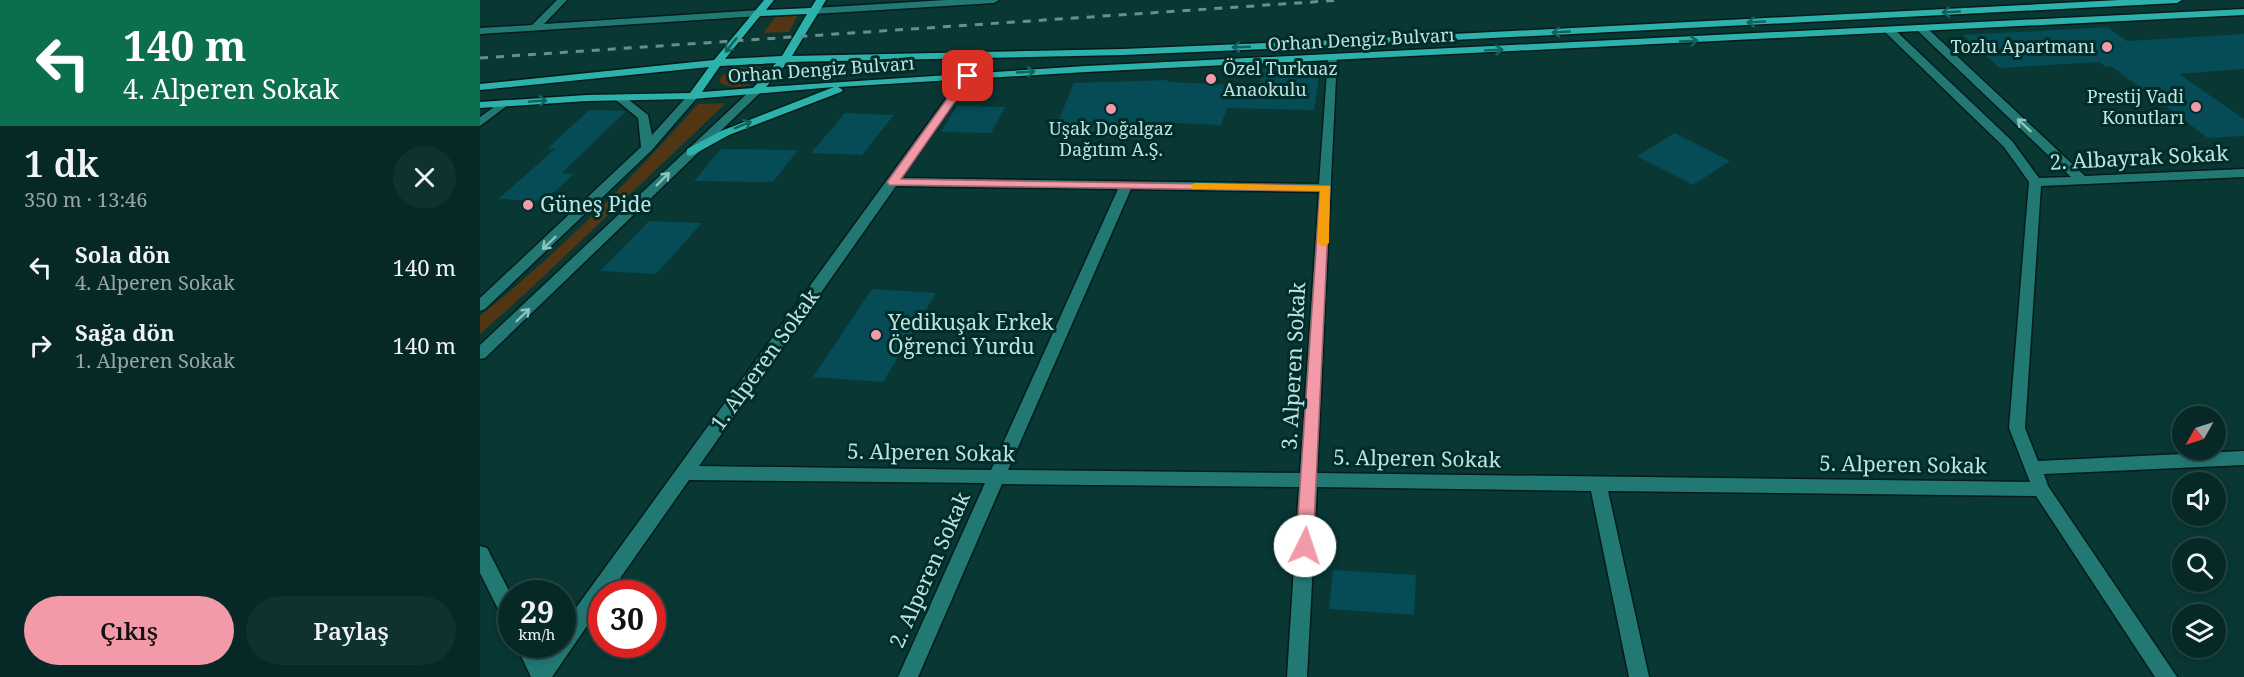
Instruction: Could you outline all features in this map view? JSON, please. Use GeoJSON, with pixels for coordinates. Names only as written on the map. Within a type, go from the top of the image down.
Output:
{"type":"FeatureCollection","features":[{"type":"Feature","properties":{"kind":"main road"},"geometry":{"type":"LineString","coordinates":[[693,96],[733,41],[760,13],[769,0]]}},
{"type":"Feature","properties":{"kind":"main road"},"geometry":{"type":"LineString","coordinates":[[756,91],[785,59],[821,0]]}},
{"type":"Feature","properties":{"kind":"main road","name":"Orhan Dengiz Bulvarı"},"geometry":{"type":"LineString","coordinates":[[480,87],[717,63],[785,59],[1123,52],[1325,44],[2177,0]]}},
{"type":"Feature","properties":{"kind":"main road"},"geometry":{"type":"LineString","coordinates":[[760,13],[814,11]]}},
{"type":"Feature","properties":{"kind":"main road","name":"Orhan Dengiz Bulvarı"},"geometry":{"type":"LineString","coordinates":[[480,105],[693,96],[859,82],[968,76],[2244,12]]}},
{"type":"Feature","properties":{"kind":"main road"},"geometry":{"type":"LineString","coordinates":[[691,152],[725,133],[777,111],[859,82]]}},
{"type":"Feature","properties":{"kind":"street"},"geometry":{"type":"LineString","coordinates":[[534,28],[562,0]]}},
{"type":"Feature","properties":{"kind":"street"},"geometry":{"type":"LineString","coordinates":[[814,11],[994,0]]}},
{"type":"Feature","properties":{"kind":"street"},"geometry":{"type":"LineString","coordinates":[[480,31],[760,13]]}},
{"type":"Feature","properties":{"kind":"street"},"geometry":{"type":"LineString","coordinates":[[1922,29],[2082,180]]}},
{"type":"Feature","properties":{"kind":"street"},"geometry":{"type":"LineString","coordinates":[[1890,31],[2008,144],[2035,182],[2017,428],[2041,489],[2168,677]]}},
{"type":"Feature","properties":{"kind":"street","name":"3. Alperen Sokak"},"geometry":{"type":"LineString","coordinates":[[1297,677],[1333,58]]}},
{"type":"Feature","properties":{"kind":"street","name":"1. Alperen Sokak"},"geometry":{"type":"LineString","coordinates":[[576,625],[968,76]]}},
{"type":"Feature","properties":{"kind":"street"},"geometry":{"type":"LineString","coordinates":[[480,354],[756,91]]}},
{"type":"Feature","properties":{"kind":"street"},"geometry":{"type":"LineString","coordinates":[[480,306],[648,148],[693,96]]}},
{"type":"Feature","properties":{"kind":"street"},"geometry":{"type":"LineString","coordinates":[[620,98],[644,117],[648,148]]}},
{"type":"Feature","properties":{"kind":"street"},"geometry":{"type":"LineString","coordinates":[[480,123],[504,103]]}},
{"type":"Feature","properties":{"kind":"street","name":"2. Albayrak Sokak"},"geometry":{"type":"LineString","coordinates":[[2035,182],[2244,173]]}},
{"type":"Feature","properties":{"kind":"street"},"geometry":{"type":"LineString","coordinates":[[893,182],[1326,188]]}},
{"type":"Feature","properties":{"kind":"street","name":"2. Alperen Sokak"},"geometry":{"type":"LineString","coordinates":[[908,677],[1125,185]]}},
{"type":"Feature","properties":{"kind":"street"},"geometry":{"type":"LineString","coordinates":[[2032,468],[2244,458]]}},
{"type":"Feature","properties":{"kind":"street","name":"5. Alperen Sokak"},"geometry":{"type":"LineString","coordinates":[[685,473],[2041,489]]}},
{"type":"Feature","properties":{"kind":"street"},"geometry":{"type":"LineString","coordinates":[[1598,483],[1640,677]]}},
{"type":"Feature","properties":{"kind":"street"},"geometry":{"type":"LineString","coordinates":[[480,554],[498,589]]}},
{"type":"Feature","properties":{"kind":"street"},"geometry":{"type":"LineString","coordinates":[[532,658],[541,676]]}},
{"type":"Feature","properties":{"kind":"street","name":"1. Alperen Sokak"},"geometry":{"type":"LineString","coordinates":[[541,676],[553,658]]}},
{"type":"Feature","properties":{"kind":"shaded area"},"geometry":{"type":"Polygon","coordinates":[[[798,15],[789,32],[763,33],[776,16],[798,15]]]}},
{"type":"Feature","properties":{"kind":"shaded area"},"geometry":{"type":"Polygon","coordinates":[[[755,66],[764,69],[765,72],[762,77],[751,84],[731,87],[719,82],[721,77],[729,71],[739,67],[755,66]]]}},
{"type":"Feature","properties":{"kind":"shaded area"},"geometry":{"type":"Polygon","coordinates":[[[726,103],[480,334],[480,316],[538,267],[594,214],[698,104],[726,103]]]}},
{"type":"Feature","properties":{"kind":"building"},"geometry":{"type":"Polygon","coordinates":[[[2107,27],[2127,41],[2244,34],[2244,69],[2179,74],[2244,119],[2244,136],[2208,138],[2111,66],[2106,67],[2100,62],[2000,68],[1962,35],[2107,27]]]}},
{"type":"Feature","properties":{"kind":"building"},"geometry":{"type":"Polygon","coordinates":[[[1263,69],[1320,70],[1314,110],[1227,108],[1221,125],[1153,122],[1147,140],[1053,134],[1074,83],[1168,80],[1167,82],[1259,86],[1263,69]]]}},
{"type":"Feature","properties":{"kind":"building"},"geometry":{"type":"Polygon","coordinates":[[[957,106],[1005,107],[991,133],[941,132],[957,106]]]}},
{"type":"Feature","properties":{"kind":"building"},"geometry":{"type":"Polygon","coordinates":[[[589,110],[626,111],[562,173],[574,174],[544,201],[498,199],[555,149],[547,149],[589,110]]]}},
{"type":"Feature","properties":{"kind":"building"},"geometry":{"type":"Polygon","coordinates":[[[845,113],[894,115],[862,155],[811,153],[845,113]]]}},
{"type":"Feature","properties":{"kind":"building"},"geometry":{"type":"Polygon","coordinates":[[[1675,133],[1730,161],[1693,185],[1637,156],[1675,133]]]}},
{"type":"Feature","properties":{"kind":"building"},"geometry":{"type":"Polygon","coordinates":[[[721,149],[798,150],[773,182],[694,181],[721,149]]]}},
{"type":"Feature","properties":{"kind":"building"},"geometry":{"type":"Polygon","coordinates":[[[649,221],[702,223],[656,274],[600,271],[649,221]]]}},
{"type":"Feature","properties":{"kind":"building","name":"Yedikuşak Erkek Öğrenci Yurdu"},"geometry":{"type":"Polygon","coordinates":[[[872,289],[936,293],[883,382],[813,377],[872,289]]]}},
{"type":"Feature","properties":{"kind":"building"},"geometry":{"type":"Polygon","coordinates":[[[1333,570],[1416,575],[1414,615],[1329,609],[1333,570]]]}},
{"type":"Feature","properties":{"kind":"railway"},"geometry":{"type":"LineString","coordinates":[[480,58],[1342,0]]}},
{"type":"Feature","properties":{"kind":"slow traffic"},"geometry":{"type":"LineString","coordinates":[[1196,186],[1326,188],[1323,243]]}},
{"type":"Feature","properties":{"kind":"place","name":"Tozlu Apartmanı"},"geometry":{"type":"Point","coordinates":[2107,47]}},
{"type":"Feature","properties":{"kind":"place","name":"Özel Turkuaz Anaokulu"},"geometry":{"type":"Point","coordinates":[1211,79]}},
{"type":"Feature","properties":{"kind":"place","name":"Prestij Vadi Konutları"},"geometry":{"type":"Point","coordinates":[2196,107]}},
{"type":"Feature","properties":{"kind":"place","name":"Uşak Doğalgaz Dağıtım A.Ş."},"geometry":{"type":"Point","coordinates":[1111,109]}},
{"type":"Feature","properties":{"kind":"place","name":"Güneş Pide"},"geometry":{"type":"Point","coordinates":[528,205]}},
{"type":"Feature","properties":{"kind":"place","name":"Yedikuşak Erkek Öğrenci Yurdu"},"geometry":{"type":"Point","coordinates":[876,335]}},
{"type":"Feature","properties":{"kind":"route"},"geometry":{"type":"LineString","coordinates":[[968,76],[893,182],[1326,188],[1305,546]]}}]}
